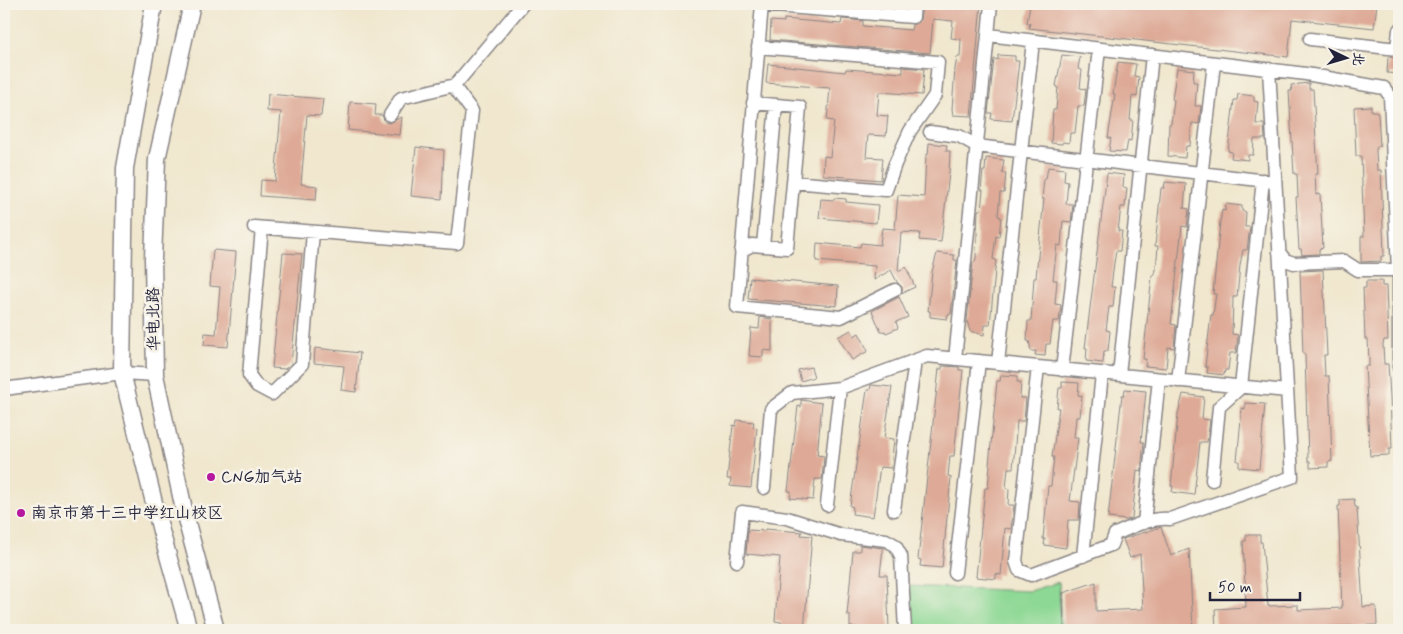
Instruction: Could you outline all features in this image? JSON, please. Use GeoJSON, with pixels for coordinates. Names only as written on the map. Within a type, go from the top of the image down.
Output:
{"type":"FeatureCollection","features":[{"type":"Feature","properties":{"kind":"main road","name":"华电北路"},"geometry":{"type":"LineString","coordinates":[[154,4],[125,168],[122,373],[161,531],[189,630]]}},
{"type":"Feature","properties":{"kind":"main road","name":"华电北路"},"geometry":{"type":"LineString","coordinates":[[192,4],[157,159],[153,258],[155,375],[186,519],[216,630]]}},
{"type":"Feature","properties":{"kind":"street"},"geometry":{"type":"LineString","coordinates":[[390,114],[401,98],[455,85],[523,4]]}},
{"type":"Feature","properties":{"kind":"street"},"geometry":{"type":"LineString","coordinates":[[895,290],[841,317],[745,310],[737,307],[762,4],[913,17],[914,4]]}},
{"type":"Feature","properties":{"kind":"street"},"geometry":{"type":"LineString","coordinates":[[955,359],[991,4]]}},
{"type":"Feature","properties":{"kind":"street"},"geometry":{"type":"LineString","coordinates":[[1310,39],[1397,49],[1399,30]]}},
{"type":"Feature","properties":{"kind":"street"},"geometry":{"type":"LineString","coordinates":[[988,35],[1269,70],[1384,88],[1390,96],[1399,270],[1399,366]]}},
{"type":"Feature","properties":{"kind":"street"},"geometry":{"type":"LineString","coordinates":[[998,363],[1033,41]]}},
{"type":"Feature","properties":{"kind":"street"},"geometry":{"type":"LineString","coordinates":[[758,47],[938,62],[935,95],[910,131],[886,190],[793,182]]}},
{"type":"Feature","properties":{"kind":"street"},"geometry":{"type":"LineString","coordinates":[[1062,370],[1098,49]]}},
{"type":"Feature","properties":{"kind":"street"},"geometry":{"type":"LineString","coordinates":[[1119,375],[1152,55]]}},
{"type":"Feature","properties":{"kind":"street"},"geometry":{"type":"LineString","coordinates":[[1178,381],[1214,63]]}},
{"type":"Feature","properties":{"kind":"street"},"geometry":{"type":"LineString","coordinates":[[1212,480],[1219,407],[1241,387],[1269,181],[1269,70]]}},
{"type":"Feature","properties":{"kind":"street"},"geometry":{"type":"LineString","coordinates":[[313,232],[302,364],[272,394],[257,386],[249,375],[258,228],[313,232],[457,243],[472,111],[455,88]]}},
{"type":"Feature","properties":{"kind":"street"},"geometry":{"type":"LineString","coordinates":[[741,251],[752,245],[787,248],[800,108],[753,103]]}},
{"type":"Feature","properties":{"kind":"street"},"geometry":{"type":"LineString","coordinates":[[763,246],[776,105]]}},
{"type":"Feature","properties":{"kind":"street"},"geometry":{"type":"LineString","coordinates":[[930,132],[959,136],[977,146],[1269,181]]}},
{"type":"Feature","properties":{"kind":"street"},"geometry":{"type":"LineString","coordinates":[[1038,367],[1016,566],[1022,573],[1031,575],[1111,545],[1115,534],[1158,518],[1170,520],[1292,477],[1279,252],[1269,181]]}},
{"type":"Feature","properties":{"kind":"street"},"geometry":{"type":"LineString","coordinates":[[1279,252],[1286,260],[1294,263],[1344,261],[1358,270],[1399,270]]}},
{"type":"Feature","properties":{"kind":"street"},"geometry":{"type":"LineString","coordinates":[[764,488],[771,409],[792,392],[840,388],[927,356],[1287,392]]}},
{"type":"Feature","properties":{"kind":"street"},"geometry":{"type":"LineString","coordinates":[[894,510],[915,361]]}},
{"type":"Feature","properties":{"kind":"street"},"geometry":{"type":"LineString","coordinates":[[954,573],[980,361]]}},
{"type":"Feature","properties":{"kind":"street"},"geometry":{"type":"LineString","coordinates":[[4,389],[122,373],[155,375]]}},
{"type":"Feature","properties":{"kind":"street"},"geometry":{"type":"LineString","coordinates":[[1083,556],[1102,374]]}},
{"type":"Feature","properties":{"kind":"street"},"geometry":{"type":"LineString","coordinates":[[1144,523],[1160,379]]}},
{"type":"Feature","properties":{"kind":"street"},"geometry":{"type":"LineString","coordinates":[[827,505],[840,388]]}},
{"type":"Feature","properties":{"kind":"street"},"geometry":{"type":"LineString","coordinates":[[737,561],[742,512],[787,518],[841,535],[886,540],[895,545],[901,556],[905,630]]}},
{"type":"Feature","properties":{"kind":"green space"},"geometry":{"type":"Polygon","coordinates":[[[1059,582],[1061,630],[909,630],[908,586],[1029,591],[1059,582]]]}},
{"type":"Feature","properties":{"kind":"building"},"geometry":{"type":"Polygon","coordinates":[[[922,4],[981,4],[971,116],[953,115],[955,69],[957,57],[960,57],[961,39],[951,38],[953,21],[933,19],[930,53],[770,40],[771,21],[784,22],[784,19],[841,24],[842,19],[863,21],[863,26],[911,30],[912,25],[920,21],[922,4]]]}},
{"type":"Feature","properties":{"kind":"building"},"geometry":{"type":"Polygon","coordinates":[[[1030,4],[1377,4],[1374,28],[1292,19],[1288,57],[1029,28],[1030,23],[1027,23],[1030,4]]]}},
{"type":"Feature","properties":{"kind":"building"},"geometry":{"type":"Polygon","coordinates":[[[998,55],[1015,56],[1015,61],[1019,61],[1012,121],[991,119],[992,113],[988,113],[994,59],[998,60],[998,55]]]}},
{"type":"Feature","properties":{"kind":"building"},"geometry":{"type":"Polygon","coordinates":[[[1062,55],[1080,57],[1078,69],[1082,70],[1080,88],[1086,89],[1084,106],[1078,106],[1075,133],[1070,133],[1069,143],[1063,142],[1062,144],[1051,143],[1053,110],[1056,110],[1058,87],[1056,86],[1062,55]]]}},
{"type":"Feature","properties":{"kind":"building"},"geometry":{"type":"Polygon","coordinates":[[[1388,57],[1399,58],[1399,74],[1387,73],[1388,57]]]}},
{"type":"Feature","properties":{"kind":"building"},"geometry":{"type":"Polygon","coordinates":[[[1118,62],[1136,64],[1134,76],[1139,77],[1137,97],[1132,96],[1130,120],[1133,120],[1131,141],[1128,140],[1126,152],[1109,151],[1111,138],[1108,138],[1118,62]]]}},
{"type":"Feature","properties":{"kind":"building"},"geometry":{"type":"Polygon","coordinates":[[[768,64],[845,72],[846,69],[903,73],[903,67],[924,69],[922,95],[879,92],[877,115],[888,116],[886,136],[868,135],[866,157],[883,158],[881,180],[823,175],[824,156],[830,157],[834,121],[827,120],[830,88],[766,83],[768,64]]]}},
{"type":"Feature","properties":{"kind":"building"},"geometry":{"type":"Polygon","coordinates":[[[1177,68],[1194,70],[1193,82],[1197,82],[1195,106],[1201,106],[1199,124],[1192,123],[1190,146],[1186,146],[1185,158],[1168,156],[1169,124],[1171,124],[1174,100],[1172,99],[1177,68]]]}},
{"type":"Feature","properties":{"kind":"building"},"geometry":{"type":"Polygon","coordinates":[[[1309,83],[1309,89],[1313,89],[1318,174],[1315,174],[1316,195],[1320,194],[1323,248],[1319,249],[1319,254],[1302,255],[1301,249],[1299,249],[1296,197],[1298,197],[1297,174],[1294,174],[1289,91],[1292,91],[1291,85],[1309,83]]]}},
{"type":"Feature","properties":{"kind":"building"},"geometry":{"type":"Polygon","coordinates":[[[268,94],[323,99],[321,116],[307,115],[301,184],[317,186],[316,200],[260,196],[261,180],[275,181],[281,112],[267,111],[268,94]]]}},
{"type":"Feature","properties":{"kind":"building"},"geometry":{"type":"Polygon","coordinates":[[[1238,94],[1254,96],[1254,101],[1258,102],[1256,124],[1264,124],[1265,139],[1254,139],[1253,155],[1248,155],[1248,160],[1231,158],[1232,152],[1228,151],[1234,100],[1237,100],[1238,94]]]}},
{"type":"Feature","properties":{"kind":"building"},"geometry":{"type":"Polygon","coordinates":[[[350,102],[376,104],[375,115],[382,115],[385,122],[389,123],[402,117],[400,135],[348,130],[350,102]]]}},
{"type":"Feature","properties":{"kind":"building"},"geometry":{"type":"Polygon","coordinates":[[[1371,106],[1371,111],[1376,111],[1378,114],[1380,146],[1377,146],[1376,150],[1377,170],[1381,170],[1384,256],[1381,256],[1381,261],[1361,262],[1361,236],[1364,236],[1361,156],[1356,156],[1354,107],[1371,106]]]}},
{"type":"Feature","properties":{"kind":"building"},"geometry":{"type":"Polygon","coordinates":[[[929,143],[947,145],[946,151],[950,151],[949,173],[941,242],[919,240],[920,233],[901,232],[898,271],[906,267],[915,287],[902,293],[902,287],[891,270],[874,280],[875,266],[816,261],[817,243],[860,247],[861,243],[880,245],[882,228],[895,229],[898,195],[924,197],[926,155],[928,155],[929,143]]]}},
{"type":"Feature","properties":{"kind":"building"},"geometry":{"type":"Polygon","coordinates":[[[416,147],[444,150],[442,199],[411,196],[416,147]]]}},
{"type":"Feature","properties":{"kind":"building"},"geometry":{"type":"Polygon","coordinates":[[[986,158],[1004,160],[1002,173],[1006,173],[1004,193],[1000,193],[998,216],[1001,217],[999,237],[996,236],[993,259],[996,260],[990,325],[985,325],[984,335],[970,331],[967,321],[973,262],[975,262],[976,258],[978,210],[981,210],[983,190],[981,190],[986,158]]]}},
{"type":"Feature","properties":{"kind":"building"},"geometry":{"type":"Polygon","coordinates":[[[1048,167],[1065,169],[1064,181],[1068,182],[1066,204],[1073,204],[1071,222],[1063,221],[1061,246],[1057,245],[1053,280],[1057,280],[1055,304],[1061,305],[1059,321],[1053,321],[1050,344],[1046,344],[1045,356],[1035,355],[1036,351],[1031,351],[1029,341],[1027,341],[1028,321],[1031,321],[1034,278],[1036,278],[1044,199],[1042,199],[1044,179],[1046,179],[1048,167]]]}},
{"type":"Feature","properties":{"kind":"building"},"geometry":{"type":"Polygon","coordinates":[[[1107,173],[1124,175],[1123,187],[1127,188],[1125,207],[1121,207],[1118,231],[1122,231],[1120,251],[1116,251],[1114,263],[1111,287],[1115,287],[1113,307],[1109,307],[1106,330],[1110,331],[1108,351],[1104,351],[1103,363],[1086,361],[1087,348],[1085,348],[1107,173]]]}},
{"type":"Feature","properties":{"kind":"building"},"geometry":{"type":"Polygon","coordinates":[[[1165,182],[1186,184],[1184,208],[1189,209],[1187,227],[1182,226],[1171,324],[1176,325],[1174,348],[1168,347],[1166,368],[1145,366],[1146,359],[1143,359],[1152,276],[1154,276],[1156,270],[1158,246],[1155,246],[1161,188],[1164,188],[1165,182]]]}},
{"type":"Feature","properties":{"kind":"building"},"geometry":{"type":"Polygon","coordinates":[[[834,198],[846,199],[846,202],[878,205],[876,223],[819,218],[821,199],[834,200],[834,198]]]}},
{"type":"Feature","properties":{"kind":"building"},"geometry":{"type":"Polygon","coordinates":[[[1226,204],[1242,206],[1242,211],[1246,212],[1245,227],[1250,227],[1247,250],[1243,250],[1240,265],[1237,297],[1233,297],[1232,334],[1238,335],[1236,353],[1230,353],[1228,370],[1225,370],[1224,375],[1207,373],[1208,367],[1205,367],[1211,315],[1213,315],[1216,294],[1213,294],[1220,222],[1222,210],[1225,211],[1226,204]]]}},
{"type":"Feature","properties":{"kind":"building"},"geometry":{"type":"Polygon","coordinates":[[[213,250],[236,252],[228,347],[204,345],[205,333],[216,334],[220,287],[210,286],[213,250]]]}},
{"type":"Feature","properties":{"kind":"building"},"geometry":{"type":"Polygon","coordinates":[[[283,253],[302,254],[291,364],[285,369],[272,368],[283,253]]]}},
{"type":"Feature","properties":{"kind":"building"},"geometry":{"type":"Polygon","coordinates":[[[937,253],[954,255],[954,260],[957,260],[951,314],[948,314],[947,319],[930,317],[930,311],[928,311],[932,272],[937,253]]]}},
{"type":"Feature","properties":{"kind":"building"},"geometry":{"type":"Polygon","coordinates":[[[1323,270],[1327,355],[1324,355],[1325,376],[1329,376],[1332,461],[1328,462],[1328,467],[1310,468],[1310,461],[1308,461],[1305,354],[1303,354],[1300,271],[1323,270]]]}},
{"type":"Feature","properties":{"kind":"building"},"geometry":{"type":"Polygon","coordinates":[[[750,278],[838,286],[837,306],[748,299],[750,278]]]}},
{"type":"Feature","properties":{"kind":"building"},"geometry":{"type":"Polygon","coordinates":[[[1366,281],[1382,281],[1382,286],[1386,286],[1388,340],[1384,340],[1383,344],[1384,364],[1388,364],[1390,396],[1392,449],[1389,449],[1389,455],[1370,456],[1365,366],[1369,366],[1369,360],[1368,339],[1365,339],[1363,288],[1366,288],[1366,281]]]}},
{"type":"Feature","properties":{"kind":"building"},"geometry":{"type":"Polygon","coordinates":[[[899,297],[908,317],[896,322],[898,328],[886,333],[885,331],[881,332],[872,311],[899,297]]]}},
{"type":"Feature","properties":{"kind":"building"},"geometry":{"type":"Polygon","coordinates":[[[760,317],[772,319],[772,351],[763,350],[763,357],[749,356],[751,328],[759,329],[760,317]]]}},
{"type":"Feature","properties":{"kind":"building"},"geometry":{"type":"Polygon","coordinates":[[[851,330],[854,336],[859,333],[868,351],[852,360],[838,337],[851,330]]]}},
{"type":"Feature","properties":{"kind":"building"},"geometry":{"type":"Polygon","coordinates":[[[315,348],[360,353],[356,392],[341,390],[344,366],[314,363],[315,348]]]}},
{"type":"Feature","properties":{"kind":"building"},"geometry":{"type":"Polygon","coordinates":[[[942,366],[959,367],[959,370],[963,370],[954,456],[950,456],[948,476],[951,477],[942,568],[920,566],[921,560],[918,559],[939,369],[942,369],[942,366]]]}},
{"type":"Feature","properties":{"kind":"building"},"geometry":{"type":"Polygon","coordinates":[[[811,367],[814,377],[801,381],[798,370],[811,367]]]}},
{"type":"Feature","properties":{"kind":"building"},"geometry":{"type":"Polygon","coordinates":[[[1001,375],[1018,376],[1017,382],[1021,382],[1020,398],[1026,398],[1024,421],[1017,421],[1013,468],[1008,468],[1006,488],[1009,489],[1008,505],[1014,505],[1011,529],[1005,528],[1001,575],[996,574],[996,579],[976,577],[985,488],[988,488],[997,381],[1000,381],[1001,375]]]}},
{"type":"Feature","properties":{"kind":"building"},"geometry":{"type":"Polygon","coordinates":[[[1062,382],[1079,383],[1078,395],[1082,396],[1080,417],[1076,417],[1074,438],[1078,438],[1070,501],[1080,502],[1079,520],[1068,520],[1066,548],[1044,545],[1045,539],[1043,539],[1048,486],[1051,486],[1054,457],[1052,457],[1059,408],[1057,408],[1059,388],[1062,388],[1062,382]]]}},
{"type":"Feature","properties":{"kind":"building"},"geometry":{"type":"Polygon","coordinates":[[[871,385],[892,387],[884,438],[894,439],[891,468],[880,467],[873,517],[852,514],[853,507],[850,506],[867,390],[870,390],[871,385]]]}},
{"type":"Feature","properties":{"kind":"building"},"geometry":{"type":"Polygon","coordinates":[[[1125,389],[1146,391],[1141,442],[1144,442],[1141,471],[1137,470],[1132,518],[1127,520],[1108,518],[1122,395],[1124,395],[1125,389]]]}},
{"type":"Feature","properties":{"kind":"building"},"geometry":{"type":"Polygon","coordinates":[[[1183,394],[1204,397],[1202,419],[1210,420],[1207,442],[1200,442],[1194,495],[1172,492],[1173,486],[1171,486],[1178,414],[1183,394]]]}},
{"type":"Feature","properties":{"kind":"building"},"geometry":{"type":"Polygon","coordinates":[[[801,400],[822,403],[817,455],[824,456],[822,479],[815,479],[813,500],[790,498],[791,491],[788,491],[798,406],[801,407],[801,400]]]}},
{"type":"Feature","properties":{"kind":"building"},"geometry":{"type":"Polygon","coordinates":[[[1245,403],[1265,404],[1259,469],[1239,467],[1239,461],[1237,461],[1242,408],[1245,409],[1245,403]]]}},
{"type":"Feature","properties":{"kind":"building"},"geometry":{"type":"Polygon","coordinates":[[[737,420],[754,422],[753,427],[757,428],[751,488],[730,486],[731,479],[727,479],[733,425],[736,426],[737,420]]]}},
{"type":"Feature","properties":{"kind":"building"},"geometry":{"type":"Polygon","coordinates":[[[1354,499],[1355,507],[1357,507],[1363,607],[1376,606],[1377,625],[1216,630],[1215,609],[1246,607],[1243,541],[1246,541],[1246,535],[1260,535],[1268,606],[1298,605],[1298,610],[1342,608],[1338,506],[1340,506],[1340,500],[1354,499]]]}},
{"type":"Feature","properties":{"kind":"building"},"geometry":{"type":"Polygon","coordinates":[[[1161,527],[1171,556],[1189,549],[1193,630],[1064,630],[1063,593],[1096,582],[1096,611],[1143,609],[1140,554],[1130,558],[1123,539],[1161,527]]]}},
{"type":"Feature","properties":{"kind":"building"},"geometry":{"type":"Polygon","coordinates":[[[765,529],[802,532],[801,535],[812,536],[804,630],[781,630],[781,622],[775,621],[780,557],[746,554],[748,530],[765,531],[765,529]]]}},
{"type":"Feature","properties":{"kind":"building"},"geometry":{"type":"Polygon","coordinates":[[[860,545],[883,548],[880,575],[887,575],[889,630],[856,630],[856,627],[850,627],[850,615],[847,615],[853,551],[860,551],[860,545]]]}},
{"type":"Feature","properties":{"kind":"place","name":"CNG加气站"},"geometry":{"type":"Point","coordinates":[211,477]}},
{"type":"Feature","properties":{"kind":"place","name":"南京市第十三中学红山校区"},"geometry":{"type":"Point","coordinates":[21,513]}}]}
